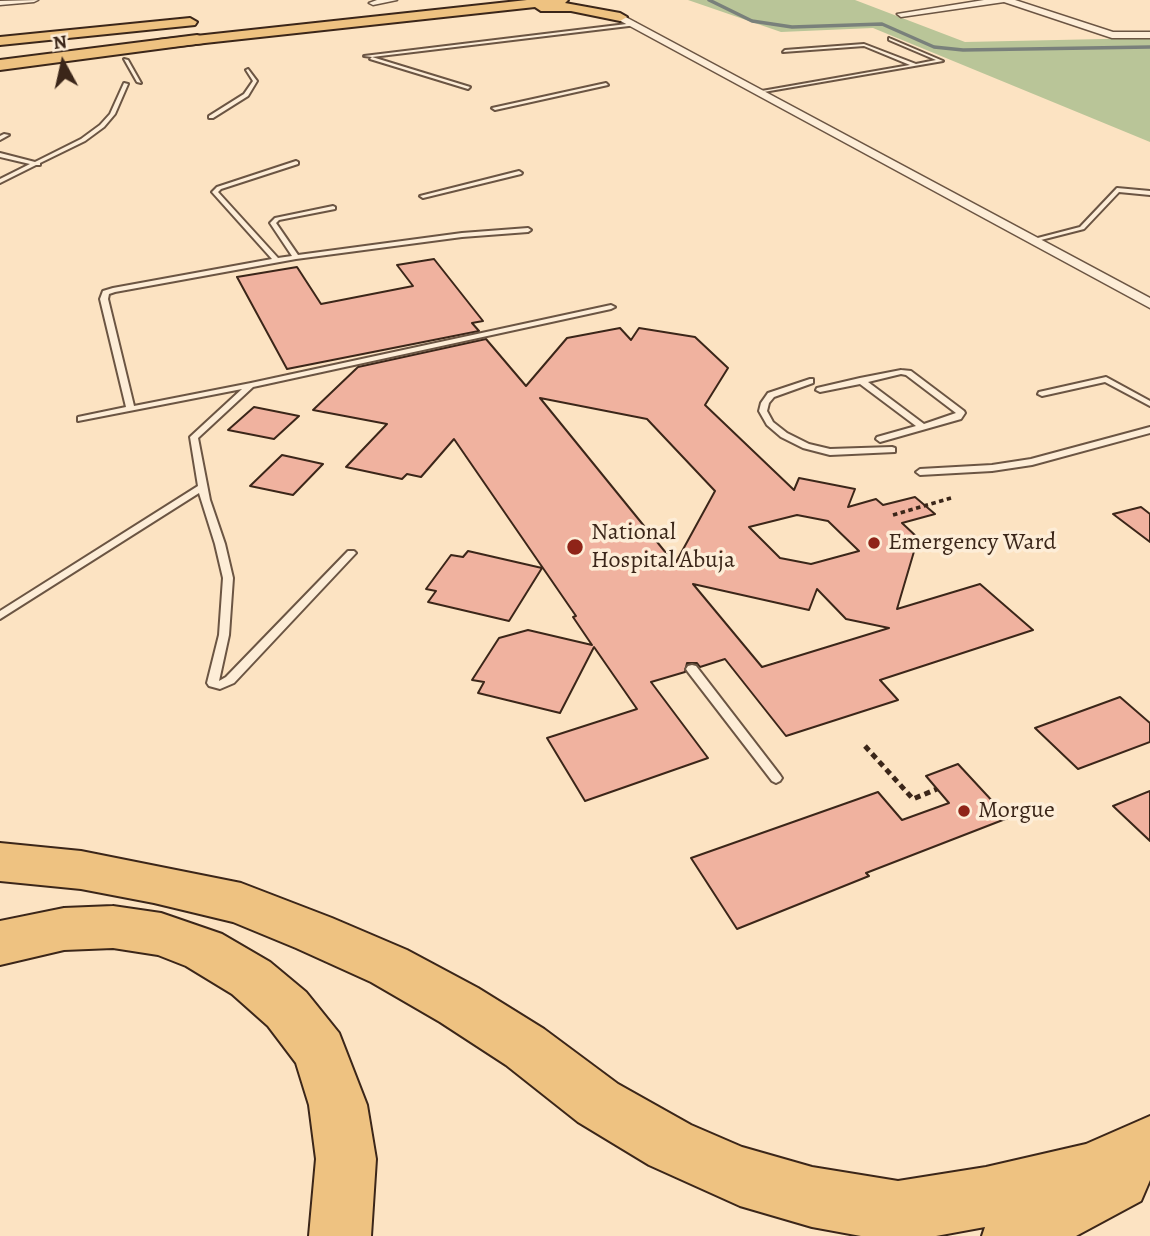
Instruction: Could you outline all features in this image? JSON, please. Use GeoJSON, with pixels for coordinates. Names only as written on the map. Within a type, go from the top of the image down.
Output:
{"type":"FeatureCollection","features":[{"type":"Feature","properties":{"kind":"highway"},"geometry":{"type":"LineString","coordinates":[[0,63],[102,54],[197,40]]}},
{"type":"Feature","properties":{"kind":"highway"},"geometry":{"type":"LineString","coordinates":[[0,862],[82,870],[241,903],[389,966],[459,1005],[524,1047],[598,1103],[670,1145],[740,1176],[811,1197],[898,1212],[986,1197],[1088,1173],[1150,1144]]}},
{"type":"Feature","properties":{"kind":"highway"},"geometry":{"type":"LineString","coordinates":[[0,943],[64,929],[113,928],[149,932],[204,950],[251,978],[287,1009],[320,1051],[338,1105],[346,1159],[340,1236]]}},
{"type":"Feature","properties":{"kind":"highway"},"geometry":{"type":"LineString","coordinates":[[1013,1236],[1150,1165]]}},
{"type":"Feature","properties":{"kind":"main road"},"geometry":{"type":"LineString","coordinates":[[366,4],[404,0]]}},
{"type":"Feature","properties":{"kind":"main road"},"geometry":{"type":"LineString","coordinates":[[197,40],[562,0]]}},
{"type":"Feature","properties":{"kind":"main road"},"geometry":{"type":"LineString","coordinates":[[611,0],[598,6],[620,17]]}},
{"type":"Feature","properties":{"kind":"main road"},"geometry":{"type":"LineString","coordinates":[[228,36],[283,35],[552,6],[620,17]]}},
{"type":"Feature","properties":{"kind":"main road"},"geometry":{"type":"LineString","coordinates":[[0,41],[207,20]]}},
{"type":"Feature","properties":{"kind":"street"},"geometry":{"type":"LineString","coordinates":[[0,3],[34,0]]}},
{"type":"Feature","properties":{"kind":"street"},"geometry":{"type":"LineString","coordinates":[[366,4],[393,0]]}},
{"type":"Feature","properties":{"kind":"street"},"geometry":{"type":"LineString","coordinates":[[901,14],[1005,0],[1112,34],[1150,35]]}},
{"type":"Feature","properties":{"kind":"street"},"geometry":{"type":"LineString","coordinates":[[620,17],[1150,304]]}},
{"type":"Feature","properties":{"kind":"lane"},"geometry":{"type":"LineString","coordinates":[[468,88],[366,56],[637,26]]}},
{"type":"Feature","properties":{"kind":"lane"},"geometry":{"type":"LineString","coordinates":[[379,60],[637,26]]}},
{"type":"Feature","properties":{"kind":"lane"},"geometry":{"type":"LineString","coordinates":[[758,92],[941,61],[891,38]]}},
{"type":"Feature","properties":{"kind":"lane"},"geometry":{"type":"LineString","coordinates":[[785,51],[864,46],[917,66]]}},
{"type":"Feature","properties":{"kind":"lane"},"geometry":{"type":"LineString","coordinates":[[126,60],[139,82]]}},
{"type":"Feature","properties":{"kind":"lane"},"geometry":{"type":"LineString","coordinates":[[211,117],[246,95],[255,81],[248,70]]}},
{"type":"Feature","properties":{"kind":"lane"},"geometry":{"type":"LineString","coordinates":[[0,181],[38,164],[102,127],[112,114],[126,84]]}},
{"type":"Feature","properties":{"kind":"lane"},"geometry":{"type":"LineString","coordinates":[[495,108],[606,84]]}},
{"type":"Feature","properties":{"kind":"lane"},"geometry":{"type":"LineString","coordinates":[[0,155],[38,164]]}},
{"type":"Feature","properties":{"kind":"lane"},"geometry":{"type":"LineString","coordinates":[[277,261],[215,191],[296,163]]}},
{"type":"Feature","properties":{"kind":"lane"},"geometry":{"type":"LineString","coordinates":[[424,196],[519,173]]}},
{"type":"Feature","properties":{"kind":"lane"},"geometry":{"type":"LineString","coordinates":[[1033,240],[1083,228],[1114,192],[1124,190],[1150,193]]}},
{"type":"Feature","properties":{"kind":"lane"},"geometry":{"type":"LineString","coordinates":[[296,257],[273,223],[277,219],[333,208]]}},
{"type":"Feature","properties":{"kind":"lane"},"geometry":{"type":"LineString","coordinates":[[131,409],[104,299],[106,293],[126,286],[296,257],[462,235],[528,230]]}},
{"type":"Feature","properties":{"kind":"lane"},"geometry":{"type":"LineString","coordinates":[[81,419],[611,307]]}},
{"type":"Feature","properties":{"kind":"lane"},"geometry":{"type":"LineString","coordinates":[[820,390],[896,372],[908,373],[961,413],[958,417],[880,439]]}},
{"type":"Feature","properties":{"kind":"lane"},"geometry":{"type":"LineString","coordinates":[[1042,394],[1106,379],[1150,404]]}},
{"type":"Feature","properties":{"kind":"lane"},"geometry":{"type":"LineString","coordinates":[[860,380],[922,427]]}},
{"type":"Feature","properties":{"kind":"lane"},"geometry":{"type":"LineString","coordinates":[[810,381],[771,396],[765,403],[762,411],[770,423],[784,435],[806,446],[830,452],[892,450]]}},
{"type":"Feature","properties":{"kind":"lane"},"geometry":{"type":"LineString","coordinates":[[251,385],[194,438],[202,487],[228,578],[228,607],[213,683],[215,685],[230,680],[351,554]]}},
{"type":"Feature","properties":{"kind":"lane"},"geometry":{"type":"LineString","coordinates":[[920,472],[992,468],[1032,462],[1150,430]]}},
{"type":"Feature","properties":{"kind":"lane"},"geometry":{"type":"LineString","coordinates":[[0,616],[202,487]]}},
{"type":"Feature","properties":{"kind":"lane"},"geometry":{"type":"LineString","coordinates":[[692,669],[776,778]]}},
{"type":"Feature","properties":{"kind":"path"},"geometry":{"type":"LineString","coordinates":[[893,515],[951,498]]}},
{"type":"Feature","properties":{"kind":"path"},"geometry":{"type":"LineString","coordinates":[[865,746],[912,799],[937,789]]}},
{"type":"Feature","properties":{"kind":"green space"},"geometry":{"type":"Polygon","coordinates":[[[688,0],[855,0],[965,42],[1150,38],[1150,142],[873,28],[781,32],[688,0]]]}},
{"type":"Feature","properties":{"kind":"building"},"geometry":{"type":"Polygon","coordinates":[[[434,259],[483,321],[472,323],[479,331],[287,369],[237,277],[297,267],[321,304],[413,286],[397,265],[434,259]]]}},
{"type":"Feature","properties":{"kind":"building"},"geometry":{"type":"Polygon","coordinates":[[[620,328],[631,340],[639,328],[695,337],[728,368],[705,405],[794,490],[799,478],[855,489],[848,507],[876,499],[883,505],[915,497],[935,514],[902,523],[918,538],[897,609],[980,584],[1033,630],[880,680],[898,700],[786,736],[725,659],[700,667],[697,663],[687,663],[685,672],[651,682],[708,758],[585,801],[547,738],[637,709],[594,647],[560,713],[478,693],[484,682],[472,680],[499,638],[528,630],[592,645],[573,617],[576,616],[454,439],[421,477],[407,474],[402,479],[346,467],[387,424],[313,410],[358,367],[486,339],[526,386],[567,338],[620,328]],[[540,398],[675,564],[715,491],[647,419],[540,398]],[[797,515],[749,527],[780,558],[811,564],[859,551],[828,521],[797,515]],[[693,584],[762,667],[889,628],[846,619],[817,589],[809,610],[693,584]]]}},
{"type":"Feature","properties":{"kind":"building"},"geometry":{"type":"Polygon","coordinates":[[[254,407],[299,416],[274,439],[228,430],[254,407]]]}},
{"type":"Feature","properties":{"kind":"building"},"geometry":{"type":"Polygon","coordinates":[[[282,455],[323,464],[293,495],[250,486],[282,455]]]}},
{"type":"Feature","properties":{"kind":"building"},"geometry":{"type":"Polygon","coordinates":[[[1141,507],[1150,514],[1150,542],[1113,514],[1141,507]]]}},
{"type":"Feature","properties":{"kind":"building"},"geometry":{"type":"Polygon","coordinates":[[[468,551],[542,568],[509,621],[428,602],[436,591],[426,589],[451,555],[463,557],[468,551]]]}},
{"type":"Feature","properties":{"kind":"building"},"geometry":{"type":"Polygon","coordinates":[[[1120,697],[1150,723],[1150,742],[1078,769],[1035,728],[1120,697]]]}},
{"type":"Feature","properties":{"kind":"building"},"geometry":{"type":"Polygon","coordinates":[[[958,764],[1008,818],[866,873],[869,876],[737,929],[691,858],[878,792],[902,820],[949,803],[926,776],[958,764]]]}},
{"type":"Feature","properties":{"kind":"building"},"geometry":{"type":"Polygon","coordinates":[[[1150,791],[1150,841],[1113,806],[1150,791]]]}},
{"type":"Feature","properties":{"kind":"waterway"},"geometry":{"type":"LineString","coordinates":[[709,0],[752,21],[792,27],[882,24],[934,47],[963,50],[1150,47]]}},
{"type":"Feature","properties":{"kind":"place","name":"Emergency Ward"},"geometry":{"type":"Point","coordinates":[874,543]}},
{"type":"Feature","properties":{"kind":"place","name":"National Hospital Abuja"},"geometry":{"type":"Point","coordinates":[575,547]}},
{"type":"Feature","properties":{"kind":"place","name":"Morgue"},"geometry":{"type":"Point","coordinates":[964,811]}}]}
